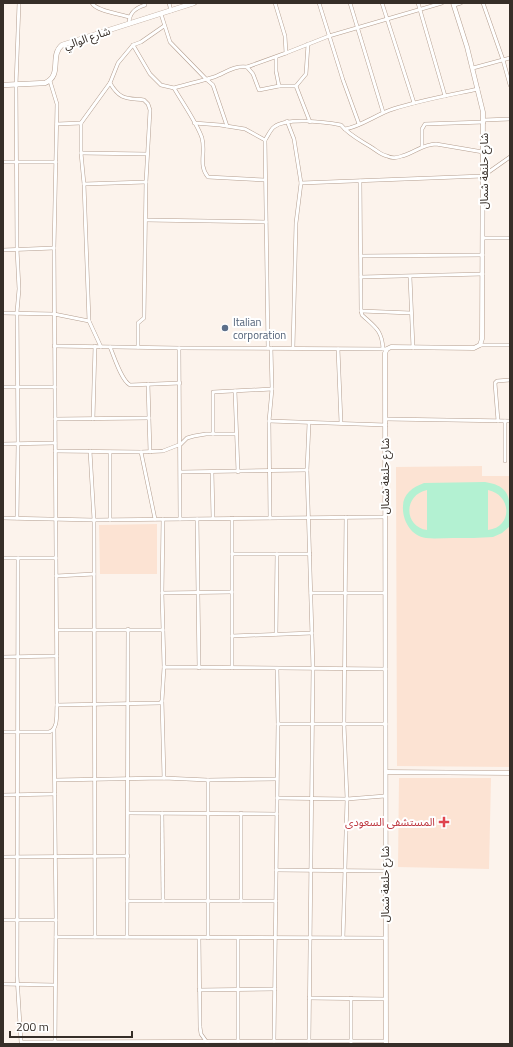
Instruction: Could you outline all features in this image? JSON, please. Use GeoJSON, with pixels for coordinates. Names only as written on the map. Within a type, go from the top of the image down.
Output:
{"type":"FeatureCollection","features":[{"type":"Feature","properties":{"kind":"main road","name":"شارع الوالي"},"geometry":{"type":"LineString","coordinates":[[50,81],[55,72],[57,52],[62,45],[194,3]]}},
{"type":"Feature","properties":{"kind":"main road"},"geometry":{"type":"LineString","coordinates":[[3,85],[42,84],[50,81]]}},
{"type":"Feature","properties":{"kind":"street"},"geometry":{"type":"LineString","coordinates":[[17,518],[19,289],[17,249],[16,85],[19,3]]}},
{"type":"Feature","properties":{"kind":"street"},"geometry":{"type":"LineString","coordinates":[[92,3],[94,6],[129,17]]}},
{"type":"Feature","properties":{"kind":"street"},"geometry":{"type":"LineString","coordinates":[[129,24],[129,17],[137,8],[145,5],[145,3]]}},
{"type":"Feature","properties":{"kind":"street"},"geometry":{"type":"LineString","coordinates":[[169,3],[171,11]]}},
{"type":"Feature","properties":{"kind":"street"},"geometry":{"type":"LineString","coordinates":[[275,3],[285,36],[286,53]]}},
{"type":"Feature","properties":{"kind":"street"},"geometry":{"type":"LineString","coordinates":[[319,3],[343,80],[359,124]]}},
{"type":"Feature","properties":{"kind":"street"},"geometry":{"type":"LineString","coordinates":[[350,3],[383,112]]}},
{"type":"Feature","properties":{"kind":"street"},"geometry":{"type":"LineString","coordinates":[[382,3],[414,103]]}},
{"type":"Feature","properties":{"kind":"street"},"geometry":{"type":"LineString","coordinates":[[418,3],[445,96]]}},
{"type":"Feature","properties":{"kind":"street"},"geometry":{"type":"LineString","coordinates":[[133,45],[150,74],[161,85],[174,88],[216,76],[227,70],[247,68],[329,36],[442,3]]}},
{"type":"Feature","properties":{"kind":"street"},"geometry":{"type":"LineString","coordinates":[[454,4],[461,3]]}},
{"type":"Feature","properties":{"kind":"street"},"geometry":{"type":"LineString","coordinates":[[484,3],[510,85]]}},
{"type":"Feature","properties":{"kind":"street","name":"شارع حلنقة شمال"},"geometry":{"type":"LineString","coordinates":[[454,4],[473,68],[484,121],[482,339],[480,345]]}},
{"type":"Feature","properties":{"kind":"street"},"geometry":{"type":"LineString","coordinates":[[161,14],[170,42],[206,79],[214,85],[227,126]]}},
{"type":"Feature","properties":{"kind":"street"},"geometry":{"type":"LineString","coordinates":[[100,346],[89,321],[84,184],[81,153],[81,123],[110,83],[118,63],[133,45],[141,42],[164,26]]}},
{"type":"Feature","properties":{"kind":"street"},"geometry":{"type":"LineString","coordinates":[[296,86],[306,74],[308,44]]}},
{"type":"Feature","properties":{"kind":"street"},"geometry":{"type":"LineString","coordinates":[[276,57],[276,71],[279,86]]}},
{"type":"Feature","properties":{"kind":"street"},"geometry":{"type":"LineString","coordinates":[[473,68],[510,58]]}},
{"type":"Feature","properties":{"kind":"street"},"geometry":{"type":"LineString","coordinates":[[247,68],[253,74],[259,90],[279,86],[296,86]]}},
{"type":"Feature","properties":{"kind":"street"},"geometry":{"type":"LineString","coordinates":[[50,81],[57,104],[54,248],[57,630],[57,705],[54,729],[56,856],[55,1043]]}},
{"type":"Feature","properties":{"kind":"street"},"geometry":{"type":"LineString","coordinates":[[110,83],[115,92],[122,97],[144,100],[148,104],[150,110],[146,182],[144,318],[138,323],[138,347]]}},
{"type":"Feature","properties":{"kind":"street"},"geometry":{"type":"LineString","coordinates":[[296,86],[310,122]]}},
{"type":"Feature","properties":{"kind":"street"},"geometry":{"type":"LineString","coordinates":[[174,88],[200,135],[203,143],[203,171],[208,177],[265,180]]}},
{"type":"Feature","properties":{"kind":"street"},"geometry":{"type":"LineString","coordinates":[[344,129],[359,124],[383,112],[414,103],[478,89]]}},
{"type":"Feature","properties":{"kind":"street"},"geometry":{"type":"LineString","coordinates":[[422,146],[422,129],[424,124],[510,119]]}},
{"type":"Feature","properties":{"kind":"street"},"geometry":{"type":"LineString","coordinates":[[286,121],[294,139],[301,183],[296,223],[293,348]]}},
{"type":"Feature","properties":{"kind":"street"},"geometry":{"type":"LineString","coordinates":[[270,518],[269,421],[272,389],[269,348],[265,140],[273,127],[286,121],[326,122],[341,125],[355,138],[387,156],[395,158],[404,156],[422,146],[436,144],[483,152]]}},
{"type":"Feature","properties":{"kind":"street"},"geometry":{"type":"LineString","coordinates":[[57,124],[81,123]]}},
{"type":"Feature","properties":{"kind":"street"},"geometry":{"type":"LineString","coordinates":[[194,123],[246,129],[265,140]]}},
{"type":"Feature","properties":{"kind":"street"},"geometry":{"type":"LineString","coordinates":[[81,153],[147,154]]}},
{"type":"Feature","properties":{"kind":"street"},"geometry":{"type":"LineString","coordinates":[[301,183],[483,176],[510,157]]}},
{"type":"Feature","properties":{"kind":"street"},"geometry":{"type":"LineString","coordinates":[[3,162],[56,162]]}},
{"type":"Feature","properties":{"kind":"street"},"geometry":{"type":"LineString","coordinates":[[360,181],[360,312],[380,333],[385,349]]}},
{"type":"Feature","properties":{"kind":"street"},"geometry":{"type":"LineString","coordinates":[[84,184],[146,182]]}},
{"type":"Feature","properties":{"kind":"street"},"geometry":{"type":"LineString","coordinates":[[146,220],[266,222]]}},
{"type":"Feature","properties":{"kind":"street"},"geometry":{"type":"LineString","coordinates":[[483,238],[510,238]]}},
{"type":"Feature","properties":{"kind":"street"},"geometry":{"type":"LineString","coordinates":[[3,250],[54,248]]}},
{"type":"Feature","properties":{"kind":"street"},"geometry":{"type":"LineString","coordinates":[[361,256],[483,255]]}},
{"type":"Feature","properties":{"kind":"street"},"geometry":{"type":"LineString","coordinates":[[361,277],[483,274]]}},
{"type":"Feature","properties":{"kind":"street"},"geometry":{"type":"LineString","coordinates":[[410,276],[413,348]]}},
{"type":"Feature","properties":{"kind":"street"},"geometry":{"type":"LineString","coordinates":[[3,313],[18,312],[54,314],[89,321]]}},
{"type":"Feature","properties":{"kind":"street"},"geometry":{"type":"LineString","coordinates":[[360,312],[411,313]]}},
{"type":"Feature","properties":{"kind":"street"},"geometry":{"type":"LineString","coordinates":[[54,346],[338,349],[385,349],[391,347],[472,348],[480,345],[510,346]]}},
{"type":"Feature","properties":{"kind":"street"},"geometry":{"type":"LineString","coordinates":[[93,419],[95,346]]}},
{"type":"Feature","properties":{"kind":"street"},"geometry":{"type":"LineString","coordinates":[[110,347],[127,384],[180,383]]}},
{"type":"Feature","properties":{"kind":"street"},"geometry":{"type":"LineString","coordinates":[[179,348],[181,444],[180,519]]}},
{"type":"Feature","properties":{"kind":"street"},"geometry":{"type":"LineString","coordinates":[[338,349],[341,423]]}},
{"type":"Feature","properties":{"kind":"street","name":"شارع حلنقة شمال"},"geometry":{"type":"LineString","coordinates":[[385,349],[386,1043]]}},
{"type":"Feature","properties":{"kind":"street"},"geometry":{"type":"LineString","coordinates":[[498,421],[495,384],[497,381],[510,380]]}},
{"type":"Feature","properties":{"kind":"street"},"geometry":{"type":"LineString","coordinates":[[148,384],[150,452]]}},
{"type":"Feature","properties":{"kind":"street"},"geometry":{"type":"LineString","coordinates":[[3,387],[55,387]]}},
{"type":"Feature","properties":{"kind":"street"},"geometry":{"type":"LineString","coordinates":[[213,434],[212,394],[215,392],[272,389]]}},
{"type":"Feature","properties":{"kind":"street"},"geometry":{"type":"LineString","coordinates":[[235,391],[238,472]]}},
{"type":"Feature","properties":{"kind":"street"},"geometry":{"type":"LineString","coordinates":[[55,420],[149,418]]}},
{"type":"Feature","properties":{"kind":"street"},"geometry":{"type":"LineString","coordinates":[[386,419],[510,421]]}},
{"type":"Feature","properties":{"kind":"street"},"geometry":{"type":"LineString","coordinates":[[269,421],[386,425]]}},
{"type":"Feature","properties":{"kind":"street"},"geometry":{"type":"LineString","coordinates":[[505,421],[506,461]]}},
{"type":"Feature","properties":{"kind":"street"},"geometry":{"type":"LineString","coordinates":[[309,423],[307,470],[313,668],[309,998],[311,1042]]}},
{"type":"Feature","properties":{"kind":"street"},"geometry":{"type":"LineString","coordinates":[[55,451],[163,451],[181,444],[187,438],[194,436],[236,434]]}},
{"type":"Feature","properties":{"kind":"street"},"geometry":{"type":"LineString","coordinates":[[3,444],[55,443]]}},
{"type":"Feature","properties":{"kind":"street"},"geometry":{"type":"LineString","coordinates":[[90,451],[94,520],[95,937]]}},
{"type":"Feature","properties":{"kind":"street"},"geometry":{"type":"LineString","coordinates":[[110,452],[110,520]]}},
{"type":"Feature","properties":{"kind":"street"},"geometry":{"type":"LineString","coordinates":[[141,452],[155,519]]}},
{"type":"Feature","properties":{"kind":"street"},"geometry":{"type":"LineString","coordinates":[[181,472],[307,470]]}},
{"type":"Feature","properties":{"kind":"street"},"geometry":{"type":"LineString","coordinates":[[212,472],[213,518]]}},
{"type":"Feature","properties":{"kind":"street"},"geometry":{"type":"LineString","coordinates":[[3,518],[110,520],[385,516]]}},
{"type":"Feature","properties":{"kind":"street"},"geometry":{"type":"LineString","coordinates":[[343,938],[347,799],[344,724],[346,517]]}},
{"type":"Feature","properties":{"kind":"street"},"geometry":{"type":"LineString","coordinates":[[232,518],[232,668]]}},
{"type":"Feature","properties":{"kind":"street"},"geometry":{"type":"LineString","coordinates":[[163,519],[162,593],[164,668],[162,702],[164,778]]}},
{"type":"Feature","properties":{"kind":"street"},"geometry":{"type":"LineString","coordinates":[[197,519],[198,668]]}},
{"type":"Feature","properties":{"kind":"street"},"geometry":{"type":"LineString","coordinates":[[232,554],[310,554]]}},
{"type":"Feature","properties":{"kind":"street"},"geometry":{"type":"LineString","coordinates":[[276,634],[277,554]]}},
{"type":"Feature","properties":{"kind":"street"},"geometry":{"type":"LineString","coordinates":[[3,558],[56,558]]}},
{"type":"Feature","properties":{"kind":"street"},"geometry":{"type":"LineString","coordinates":[[18,558],[17,976],[19,984],[21,1042],[207,1043],[238,1040],[254,1042],[386,1043]]}},
{"type":"Feature","properties":{"kind":"street"},"geometry":{"type":"LineString","coordinates":[[56,576],[94,574]]}},
{"type":"Feature","properties":{"kind":"street"},"geometry":{"type":"LineString","coordinates":[[162,593],[232,592]]}},
{"type":"Feature","properties":{"kind":"street"},"geometry":{"type":"LineString","coordinates":[[311,593],[385,593]]}},
{"type":"Feature","properties":{"kind":"street"},"geometry":{"type":"LineString","coordinates":[[127,938],[128,629]]}},
{"type":"Feature","properties":{"kind":"street"},"geometry":{"type":"LineString","coordinates":[[57,630],[163,630]]}},
{"type":"Feature","properties":{"kind":"street"},"geometry":{"type":"LineString","coordinates":[[232,636],[312,633]]}},
{"type":"Feature","properties":{"kind":"street"},"geometry":{"type":"LineString","coordinates":[[3,657],[57,656]]}},
{"type":"Feature","properties":{"kind":"street"},"geometry":{"type":"LineString","coordinates":[[164,668],[313,668],[386,670]]}},
{"type":"Feature","properties":{"kind":"street"},"geometry":{"type":"LineString","coordinates":[[274,1041],[277,814],[276,779],[278,724],[277,669]]}},
{"type":"Feature","properties":{"kind":"street"},"geometry":{"type":"LineString","coordinates":[[57,705],[128,703],[158,704],[162,702]]}},
{"type":"Feature","properties":{"kind":"street"},"geometry":{"type":"LineString","coordinates":[[278,724],[386,724]]}},
{"type":"Feature","properties":{"kind":"street"},"geometry":{"type":"LineString","coordinates":[[3,732],[49,732],[54,729]]}},
{"type":"Feature","properties":{"kind":"street"},"geometry":{"type":"LineString","coordinates":[[386,772],[510,773]]}},
{"type":"Feature","properties":{"kind":"street"},"geometry":{"type":"LineString","coordinates":[[55,780],[164,778],[208,780],[276,779]]}},
{"type":"Feature","properties":{"kind":"street"},"geometry":{"type":"LineString","coordinates":[[208,780],[208,938]]}},
{"type":"Feature","properties":{"kind":"street"},"geometry":{"type":"LineString","coordinates":[[3,795],[55,794]]}},
{"type":"Feature","properties":{"kind":"street"},"geometry":{"type":"LineString","coordinates":[[277,798],[347,799],[385,796]]}},
{"type":"Feature","properties":{"kind":"street"},"geometry":{"type":"LineString","coordinates":[[128,814],[277,814]]}},
{"type":"Feature","properties":{"kind":"street"},"geometry":{"type":"LineString","coordinates":[[162,814],[163,901]]}},
{"type":"Feature","properties":{"kind":"street"},"geometry":{"type":"LineString","coordinates":[[241,814],[241,901]]}},
{"type":"Feature","properties":{"kind":"street"},"geometry":{"type":"LineString","coordinates":[[3,857],[128,856]]}},
{"type":"Feature","properties":{"kind":"street"},"geometry":{"type":"LineString","coordinates":[[276,870],[385,871]]}},
{"type":"Feature","properties":{"kind":"street"},"geometry":{"type":"LineString","coordinates":[[128,901],[276,901]]}},
{"type":"Feature","properties":{"kind":"street"},"geometry":{"type":"LineString","coordinates":[[3,920],[56,920]]}},
{"type":"Feature","properties":{"kind":"street"},"geometry":{"type":"LineString","coordinates":[[56,937],[386,938]]}},
{"type":"Feature","properties":{"kind":"street"},"geometry":{"type":"LineString","coordinates":[[199,938],[200,1027],[201,1034],[207,1043]]}},
{"type":"Feature","properties":{"kind":"street"},"geometry":{"type":"LineString","coordinates":[[238,938],[238,1040]]}},
{"type":"Feature","properties":{"kind":"street"},"geometry":{"type":"LineString","coordinates":[[3,984],[55,985]]}},
{"type":"Feature","properties":{"kind":"street"},"geometry":{"type":"LineString","coordinates":[[199,990],[275,989]]}},
{"type":"Feature","properties":{"kind":"street"},"geometry":{"type":"LineString","coordinates":[[309,998],[386,999]]}},
{"type":"Feature","properties":{"kind":"street"},"geometry":{"type":"LineString","coordinates":[[351,1042],[352,998]]}},
{"type":"Feature","properties":{"kind":"shaded area"},"geometry":{"type":"Polygon","coordinates":[[[482,466],[482,476],[510,476],[510,767],[397,766],[396,467],[482,466]]]}},
{"type":"Feature","properties":{"kind":"shaded area"},"geometry":{"type":"Polygon","coordinates":[[[157,524],[157,574],[100,574],[99,525],[157,524]]]}},
{"type":"Feature","properties":{"kind":"shaded area","name":"المستشفى السعودى"},"geometry":{"type":"Polygon","coordinates":[[[399,778],[491,778],[489,869],[398,867],[399,778]]]}},
{"type":"Feature","properties":{"kind":"green space"},"geometry":{"type":"Polygon","coordinates":[[[485,482],[501,487],[508,496],[510,526],[502,533],[493,537],[421,537],[412,531],[408,526],[404,517],[403,502],[409,492],[424,483],[485,482]],[[427,490],[419,493],[414,498],[410,504],[409,511],[414,523],[419,528],[427,530],[427,490]],[[488,490],[488,530],[496,528],[502,523],[506,511],[502,498],[496,493],[488,490]]]}},
{"type":"Feature","properties":{"kind":"place","name":"Italian corporation"},"geometry":{"type":"Point","coordinates":[225,328]}},
{"type":"Feature","properties":{"kind":"place","name":"المستشفى السعودى"},"geometry":{"type":"Point","coordinates":[444,822]}}]}
